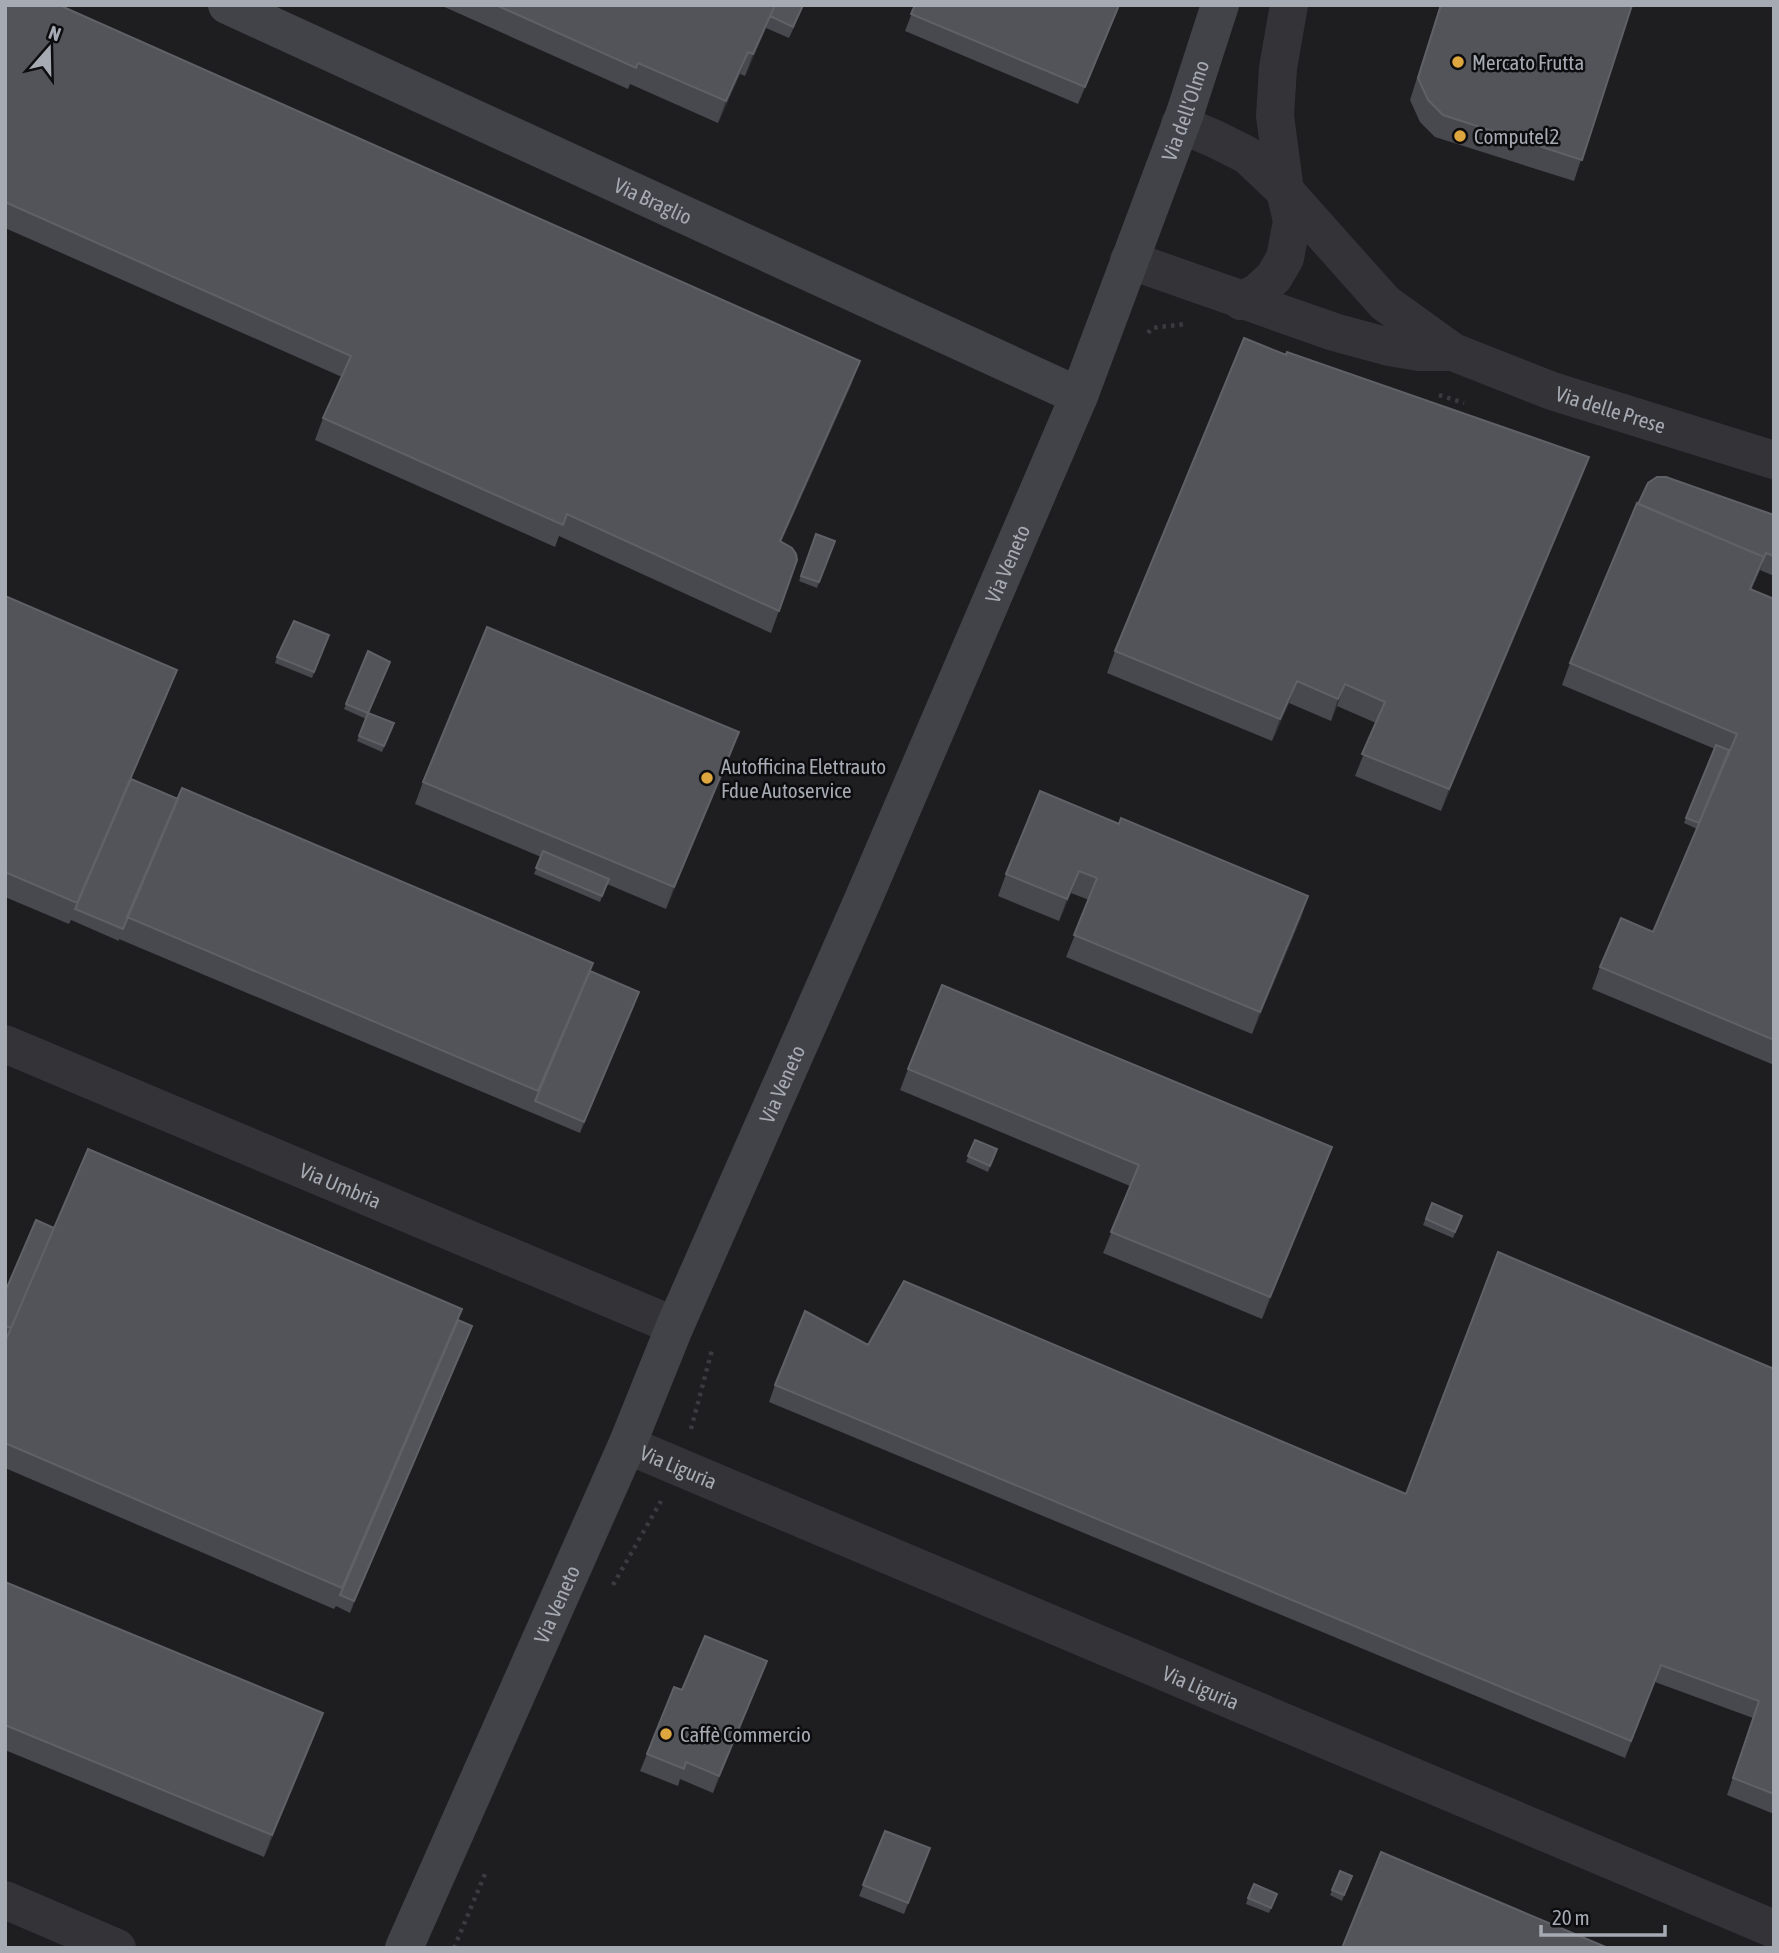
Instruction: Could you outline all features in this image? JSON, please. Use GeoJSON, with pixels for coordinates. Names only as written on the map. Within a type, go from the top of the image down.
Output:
{"type":"FeatureCollection","features":[{"type":"Feature","properties":{"kind":"main road","name":"Via Braglio"},"geometry":{"type":"LineString","coordinates":[[227,5],[1079,396]]}},
{"type":"Feature","properties":{"kind":"main road","name":"Via dell'Olmo"},"geometry":{"type":"LineString","coordinates":[[1147,215],[1220,5]]}},
{"type":"Feature","properties":{"kind":"main road","name":"Via Veneto"},"geometry":{"type":"LineString","coordinates":[[404,1948],[627,1445],[675,1326],[1079,396],[1147,215]]}},
{"type":"Feature","properties":{"kind":"street"},"geometry":{"type":"LineString","coordinates":[[1241,301],[1258,292],[1274,277],[1285,258],[1292,221],[1285,191],[1275,116],[1278,68],[1289,5]]}},
{"type":"Feature","properties":{"kind":"street","name":"Via delle Prese"},"geometry":{"type":"LineString","coordinates":[[1180,124],[1247,155],[1285,191],[1385,303],[1452,352],[1552,391],[1774,460]]}},
{"type":"Feature","properties":{"kind":"street","name":"Via delle Prese"},"geometry":{"type":"LineString","coordinates":[[1129,260],[1334,332],[1389,347],[1419,352],[1452,352]]}},
{"type":"Feature","properties":{"kind":"street","name":"Via Umbria"},"geometry":{"type":"LineString","coordinates":[[5,1044],[675,1326]]}},
{"type":"Feature","properties":{"kind":"street","name":"Via Liguria"},"geometry":{"type":"LineString","coordinates":[[627,1445],[1774,1929]]}},
{"type":"Feature","properties":{"kind":"street"},"geometry":{"type":"LineString","coordinates":[[5,1900],[117,1948]]}},
{"type":"Feature","properties":{"kind":"path"},"geometry":{"type":"LineString","coordinates":[[1145,337],[1152,328],[1189,323]]}},
{"type":"Feature","properties":{"kind":"path"},"geometry":{"type":"LineString","coordinates":[[1436,394],[1476,407]]}},
{"type":"Feature","properties":{"kind":"path"},"geometry":{"type":"LineString","coordinates":[[610,1590],[681,1468],[717,1339]]}},
{"type":"Feature","properties":{"kind":"path"},"geometry":{"type":"LineString","coordinates":[[454,1948],[485,1874]]}},
{"type":"Feature","properties":{"kind":"shaded area"},"geometry":{"type":"Polygon","coordinates":[[[5,5],[1774,5],[1774,1948],[5,1948],[5,5]]]}},
{"type":"Feature","properties":{"kind":"building"},"geometry":{"type":"Polygon","coordinates":[[[5,5],[59,5],[860,361],[780,541],[792,548],[797,560],[779,611],[567,514],[563,525],[323,418],[351,356],[5,202],[5,5]]]}},
{"type":"Feature","properties":{"kind":"building"},"geometry":{"type":"Polygon","coordinates":[[[496,5],[775,5],[753,54],[748,52],[726,101],[638,63],[636,68],[496,5]]]}},
{"type":"Feature","properties":{"kind":"building"},"geometry":{"type":"Polygon","coordinates":[[[775,5],[803,5],[793,27],[770,16],[775,5]]]}},
{"type":"Feature","properties":{"kind":"building"},"geometry":{"type":"Polygon","coordinates":[[[915,5],[1119,5],[1085,87],[911,14],[915,5]]]}},
{"type":"Feature","properties":{"kind":"building"},"geometry":{"type":"Polygon","coordinates":[[[1441,5],[1632,5],[1582,160],[1443,115],[1428,100],[1418,78],[1441,5]]]}},
{"type":"Feature","properties":{"kind":"building"},"geometry":{"type":"Polygon","coordinates":[[[1244,338],[1286,355],[1287,352],[1589,457],[1449,789],[1362,754],[1385,702],[1345,684],[1338,699],[1297,681],[1280,719],[1115,651],[1244,338]]]}},
{"type":"Feature","properties":{"kind":"building"},"geometry":{"type":"Polygon","coordinates":[[[1657,477],[1666,477],[1774,515],[1774,556],[1766,553],[1762,562],[1764,557],[1638,504],[1648,483],[1657,477]]]}},
{"type":"Feature","properties":{"kind":"building"},"geometry":{"type":"Polygon","coordinates":[[[1637,503],[1764,557],[1750,589],[1774,599],[1774,1040],[1600,967],[1621,918],[1653,932],[1737,734],[1570,663],[1637,503]]]}},
{"type":"Feature","properties":{"kind":"building"},"geometry":{"type":"Polygon","coordinates":[[[816,534],[835,541],[819,582],[801,576],[816,534]]]}},
{"type":"Feature","properties":{"kind":"building"},"geometry":{"type":"Polygon","coordinates":[[[5,596],[177,670],[77,903],[5,872],[5,596]]]}},
{"type":"Feature","properties":{"kind":"building"},"geometry":{"type":"Polygon","coordinates":[[[294,621],[329,635],[314,672],[277,657],[294,621]]]}},
{"type":"Feature","properties":{"kind":"building"},"geometry":{"type":"Polygon","coordinates":[[[487,627],[739,732],[674,887],[423,782],[487,627]]]}},
{"type":"Feature","properties":{"kind":"building"},"geometry":{"type":"Polygon","coordinates":[[[368,651],[390,662],[368,713],[346,704],[368,651]]]}},
{"type":"Feature","properties":{"kind":"building"},"geometry":{"type":"Polygon","coordinates":[[[368,713],[394,723],[384,746],[359,736],[368,713]]]}},
{"type":"Feature","properties":{"kind":"building"},"geometry":{"type":"Polygon","coordinates":[[[1716,745],[1729,750],[1699,823],[1686,818],[1716,745]]]}},
{"type":"Feature","properties":{"kind":"building"},"geometry":{"type":"Polygon","coordinates":[[[131,779],[178,799],[123,929],[75,909],[131,779]]]}},
{"type":"Feature","properties":{"kind":"building"},"geometry":{"type":"Polygon","coordinates":[[[182,788],[593,963],[538,1091],[127,917],[182,788]]]}},
{"type":"Feature","properties":{"kind":"building"},"geometry":{"type":"Polygon","coordinates":[[[1040,791],[1119,824],[1121,818],[1308,896],[1260,1012],[1074,935],[1097,878],[1079,871],[1067,899],[1006,874],[1040,791]]]}},
{"type":"Feature","properties":{"kind":"building"},"geometry":{"type":"Polygon","coordinates":[[[543,851],[609,879],[602,896],[536,868],[543,851]]]}},
{"type":"Feature","properties":{"kind":"building"},"geometry":{"type":"Polygon","coordinates":[[[590,971],[639,992],[584,1122],[535,1101],[590,971]]]}},
{"type":"Feature","properties":{"kind":"building"},"geometry":{"type":"Polygon","coordinates":[[[942,985],[1332,1147],[1270,1297],[1111,1232],[1139,1165],[908,1069],[942,985]]]}},
{"type":"Feature","properties":{"kind":"building"},"geometry":{"type":"Polygon","coordinates":[[[975,1140],[997,1149],[990,1166],[968,1156],[975,1140]]]}},
{"type":"Feature","properties":{"kind":"building"},"geometry":{"type":"Polygon","coordinates":[[[88,1149],[462,1309],[342,1588],[5,1443],[5,1342],[88,1149]]]}},
{"type":"Feature","properties":{"kind":"building"},"geometry":{"type":"Polygon","coordinates":[[[1432,1203],[1462,1216],[1455,1232],[1426,1219],[1432,1203]]]}},
{"type":"Feature","properties":{"kind":"building"},"geometry":{"type":"Polygon","coordinates":[[[36,1220],[54,1228],[11,1328],[5,1326],[5,1292],[36,1220]]]}},
{"type":"Feature","properties":{"kind":"building"},"geometry":{"type":"Polygon","coordinates":[[[1498,1252],[1774,1369],[1774,1794],[1733,1778],[1759,1701],[1661,1665],[1631,1741],[775,1385],[805,1311],[868,1345],[904,1281],[1406,1494],[1498,1252]]]}},
{"type":"Feature","properties":{"kind":"building"},"geometry":{"type":"Polygon","coordinates":[[[458,1320],[472,1326],[354,1601],[340,1595],[458,1320]]]}},
{"type":"Feature","properties":{"kind":"building"},"geometry":{"type":"Polygon","coordinates":[[[5,1582],[323,1713],[272,1835],[5,1725],[5,1582]]]}},
{"type":"Feature","properties":{"kind":"building"},"geometry":{"type":"Polygon","coordinates":[[[705,1636],[767,1661],[719,1776],[686,1762],[684,1769],[647,1754],[674,1687],[682,1690],[705,1636]]]}},
{"type":"Feature","properties":{"kind":"building"},"geometry":{"type":"Polygon","coordinates":[[[885,1831],[930,1848],[908,1903],[863,1885],[885,1831]]]}},
{"type":"Feature","properties":{"kind":"building"},"geometry":{"type":"Polygon","coordinates":[[[1381,1852],[1608,1948],[1342,1948],[1381,1852]]]}},
{"type":"Feature","properties":{"kind":"building"},"geometry":{"type":"Polygon","coordinates":[[[1340,1871],[1352,1876],[1344,1895],[1332,1890],[1340,1871]]]}},
{"type":"Feature","properties":{"kind":"building"},"geometry":{"type":"Polygon","coordinates":[[[1254,1884],[1277,1894],[1271,1908],[1248,1898],[1254,1884]]]}},
{"type":"Feature","properties":{"kind":"place","name":"Mercato Frutta"},"geometry":{"type":"Point","coordinates":[1458,62]}},
{"type":"Feature","properties":{"kind":"place","name":"Computel2"},"geometry":{"type":"Point","coordinates":[1460,136]}},
{"type":"Feature","properties":{"kind":"place","name":"Autofficina Elettrauto Fdue Autoservice"},"geometry":{"type":"Point","coordinates":[707,778]}},
{"type":"Feature","properties":{"kind":"place","name":"Caffè Commercio"},"geometry":{"type":"Point","coordinates":[666,1734]}}]}
